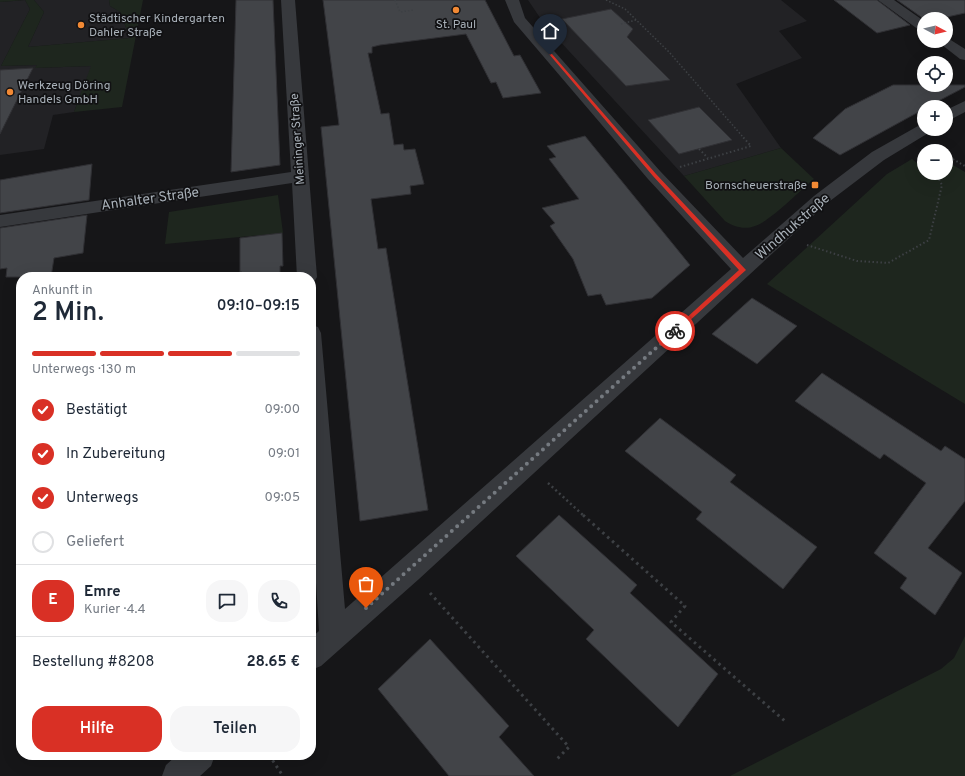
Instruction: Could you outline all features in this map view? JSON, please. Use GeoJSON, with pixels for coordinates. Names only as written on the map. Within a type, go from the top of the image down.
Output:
{"type":"FeatureCollection","features":[{"type":"Feature","properties":{"kind":"street","name":"Meininger Straße"},"geometry":{"type":"LineString","coordinates":[[288,0],[307,272]]}},
{"type":"Feature","properties":{"kind":"street"},"geometry":{"type":"LineString","coordinates":[[512,0],[519,19],[654,175],[743,270]]}},
{"type":"Feature","properties":{"kind":"street"},"geometry":{"type":"LineString","coordinates":[[884,0],[917,22]]}},
{"type":"Feature","properties":{"kind":"street"},"geometry":{"type":"LineString","coordinates":[[953,47],[965,56]]}},
{"type":"Feature","properties":{"kind":"street"},"geometry":{"type":"LineString","coordinates":[[953,113],[965,106]]}},
{"type":"Feature","properties":{"kind":"street","name":"Windhukstraße"},"geometry":{"type":"LineString","coordinates":[[316,651],[410,570],[820,200],[878,156],[917,133]]}},
{"type":"Feature","properties":{"kind":"street","name":"Anhalter Straße"},"geometry":{"type":"LineString","coordinates":[[0,221],[300,176]]}},
{"type":"Feature","properties":{"kind":"street"},"geometry":{"type":"LineString","coordinates":[[316,402],[333,635]]}},
{"type":"Feature","properties":{"kind":"street"},"geometry":{"type":"LineString","coordinates":[[177,776],[195,760]]}},
{"type":"Feature","properties":{"kind":"path"},"geometry":{"type":"LineString","coordinates":[[395,0],[400,12],[414,10]]}},
{"type":"Feature","properties":{"kind":"path"},"geometry":{"type":"LineString","coordinates":[[606,0],[625,9],[669,52],[690,78],[751,146],[679,167]]}},
{"type":"Feature","properties":{"kind":"path"},"geometry":{"type":"LineString","coordinates":[[620,24],[637,20]]}},
{"type":"Feature","properties":{"kind":"path"},"geometry":{"type":"LineString","coordinates":[[698,149],[708,158]]}},
{"type":"Feature","properties":{"kind":"path"},"geometry":{"type":"LineString","coordinates":[[953,159],[965,166]]}},
{"type":"Feature","properties":{"kind":"path"},"geometry":{"type":"LineString","coordinates":[[783,234],[810,247],[857,261],[888,263],[929,240],[942,184],[940,180]]}},
{"type":"Feature","properties":{"kind":"path"},"geometry":{"type":"LineString","coordinates":[[526,464],[685,606],[671,622],[786,722]]}},
{"type":"Feature","properties":{"kind":"path"},"geometry":{"type":"LineString","coordinates":[[410,570],[569,747],[555,761]]}},
{"type":"Feature","properties":{"kind":"path"},"geometry":{"type":"LineString","coordinates":[[272,760],[283,776]]}},
{"type":"Feature","properties":{"kind":"shaded area"},"geometry":{"type":"Polygon","coordinates":[[[0,0],[25,0],[0,2],[0,0]]]}},
{"type":"Feature","properties":{"kind":"shaded area"},"geometry":{"type":"Polygon","coordinates":[[[25,0],[30,9],[1,66],[37,65],[36,68],[92,66],[74,112],[53,115],[44,149],[0,155],[0,2],[25,0]]]}},
{"type":"Feature","properties":{"kind":"shaded area"},"geometry":{"type":"Polygon","coordinates":[[[25,0],[34,0],[44,12],[28,47],[130,38],[120,12],[110,6],[109,0],[143,0],[122,107],[74,112],[91,66],[35,68],[37,65],[1,66],[30,9],[25,0]]]}},
{"type":"Feature","properties":{"kind":"shaded area","name":"Städtischer Kindergarten Dahler Straße"},"geometry":{"type":"Polygon","coordinates":[[[34,0],[109,0],[110,6],[120,12],[130,38],[28,47],[44,12],[34,0]]]}},
{"type":"Feature","properties":{"kind":"shaded area"},"geometry":{"type":"Polygon","coordinates":[[[528,0],[781,0],[807,21],[779,31],[802,58],[736,84],[781,148],[684,176],[545,25],[528,0]]]}},
{"type":"Feature","properties":{"kind":"shaded area"},"geometry":{"type":"Polygon","coordinates":[[[781,148],[814,179],[769,218],[755,226],[747,228],[740,227],[725,221],[684,176],[781,148]]]}},
{"type":"Feature","properties":{"kind":"shaded area"},"geometry":{"type":"Polygon","coordinates":[[[912,159],[917,163],[917,180],[953,180],[953,165],[965,172],[965,404],[767,284],[887,174],[912,159]]]}},
{"type":"Feature","properties":{"kind":"shaded area"},"geometry":{"type":"Polygon","coordinates":[[[278,195],[283,233],[165,244],[169,212],[278,195]]]}},
{"type":"Feature","properties":{"kind":"shaded area"},"geometry":{"type":"Polygon","coordinates":[[[965,636],[965,776],[730,776],[941,669],[954,658],[965,636]]]}},
{"type":"Feature","properties":{"kind":"building"},"geometry":{"type":"Polygon","coordinates":[[[236,0],[273,0],[280,165],[231,172],[236,0]]]}},
{"type":"Feature","properties":{"kind":"building"},"geometry":{"type":"Polygon","coordinates":[[[323,0],[485,0],[514,56],[520,55],[541,93],[503,98],[496,82],[491,83],[466,34],[380,45],[372,47],[372,53],[368,53],[381,114],[389,113],[394,145],[403,144],[404,150],[415,149],[424,184],[410,186],[411,194],[371,199],[378,249],[386,248],[428,510],[360,521],[321,127],[339,125],[323,0]]]}},
{"type":"Feature","properties":{"kind":"building"},"geometry":{"type":"Polygon","coordinates":[[[834,0],[877,0],[910,25],[877,33],[834,0]]]}},
{"type":"Feature","properties":{"kind":"building"},"geometry":{"type":"Polygon","coordinates":[[[897,0],[965,0],[965,13],[953,16],[953,12],[917,12],[917,14],[897,0]]]}},
{"type":"Feature","properties":{"kind":"building"},"geometry":{"type":"Polygon","coordinates":[[[611,9],[633,29],[627,37],[670,80],[626,86],[562,19],[611,9]]]}},
{"type":"Feature","properties":{"kind":"building","name":"Werkzeug Döring Handels GmbH"},"geometry":{"type":"Polygon","coordinates":[[[33,68],[0,134],[0,70],[33,68]]]}},
{"type":"Feature","properties":{"kind":"building"},"geometry":{"type":"Polygon","coordinates":[[[893,85],[917,85],[917,92],[953,92],[953,85],[965,85],[965,87],[940,100],[917,100],[917,113],[840,155],[813,138],[845,109],[893,85]]]}},
{"type":"Feature","properties":{"kind":"building"},"geometry":{"type":"Polygon","coordinates":[[[699,107],[732,140],[679,154],[648,120],[699,107]]]}},
{"type":"Feature","properties":{"kind":"building"},"geometry":{"type":"Polygon","coordinates":[[[585,136],[690,265],[652,298],[606,305],[601,294],[588,296],[573,259],[550,226],[555,223],[542,208],[579,199],[549,159],[556,157],[547,146],[585,136]]]}},
{"type":"Feature","properties":{"kind":"building"},"geometry":{"type":"Polygon","coordinates":[[[92,164],[89,200],[0,213],[0,180],[92,164]]]}},
{"type":"Feature","properties":{"kind":"building"},"geometry":{"type":"Polygon","coordinates":[[[87,215],[83,253],[54,258],[52,272],[16,272],[16,277],[6,277],[7,268],[0,269],[0,228],[87,215]]]}},
{"type":"Feature","properties":{"kind":"building"},"geometry":{"type":"Polygon","coordinates":[[[282,233],[283,266],[280,266],[280,272],[240,272],[240,238],[282,233]]]}},
{"type":"Feature","properties":{"kind":"building"},"geometry":{"type":"Polygon","coordinates":[[[752,298],[797,326],[757,364],[712,334],[752,298]]]}},
{"type":"Feature","properties":{"kind":"building"},"geometry":{"type":"Polygon","coordinates":[[[822,373],[941,451],[945,446],[965,459],[965,501],[928,548],[962,573],[935,615],[900,588],[907,578],[874,553],[926,483],[884,454],[880,459],[795,401],[822,373]]]}},
{"type":"Feature","properties":{"kind":"building"},"geometry":{"type":"Polygon","coordinates":[[[660,418],[736,475],[730,482],[817,547],[783,589],[696,519],[702,512],[625,451],[660,418]]]}},
{"type":"Feature","properties":{"kind":"building"},"geometry":{"type":"Polygon","coordinates":[[[559,515],[637,585],[630,593],[718,674],[678,727],[586,639],[594,630],[516,556],[559,515]]]}},
{"type":"Feature","properties":{"kind":"building"},"geometry":{"type":"Polygon","coordinates":[[[430,639],[509,726],[499,737],[534,776],[449,776],[378,689],[430,639]]]}},
{"type":"Feature","properties":{"kind":"way so far"},"geometry":{"type":"LineString","coordinates":[[366,608],[675,331]]}},
{"type":"Feature","properties":{"kind":"place","name":"St. Paul"},"geometry":{"type":"Point","coordinates":[456,10]}},
{"type":"Feature","properties":{"kind":"place","name":"Städtischer Kindergarten Dahler Straße"},"geometry":{"type":"Point","coordinates":[81,25]}},
{"type":"Feature","properties":{"kind":"place","name":"Werkzeug Döring Handels GmbH"},"geometry":{"type":"Point","coordinates":[10,92]}},
{"type":"Feature","properties":{"kind":"place","name":"Bornscheuerstraße"},"geometry":{"type":"Point","coordinates":[815,185]}},
{"type":"Feature","properties":{"kind":"route"},"geometry":{"type":"LineString","coordinates":[[550,55],[654,175],[743,270],[675,331]]}}]}
